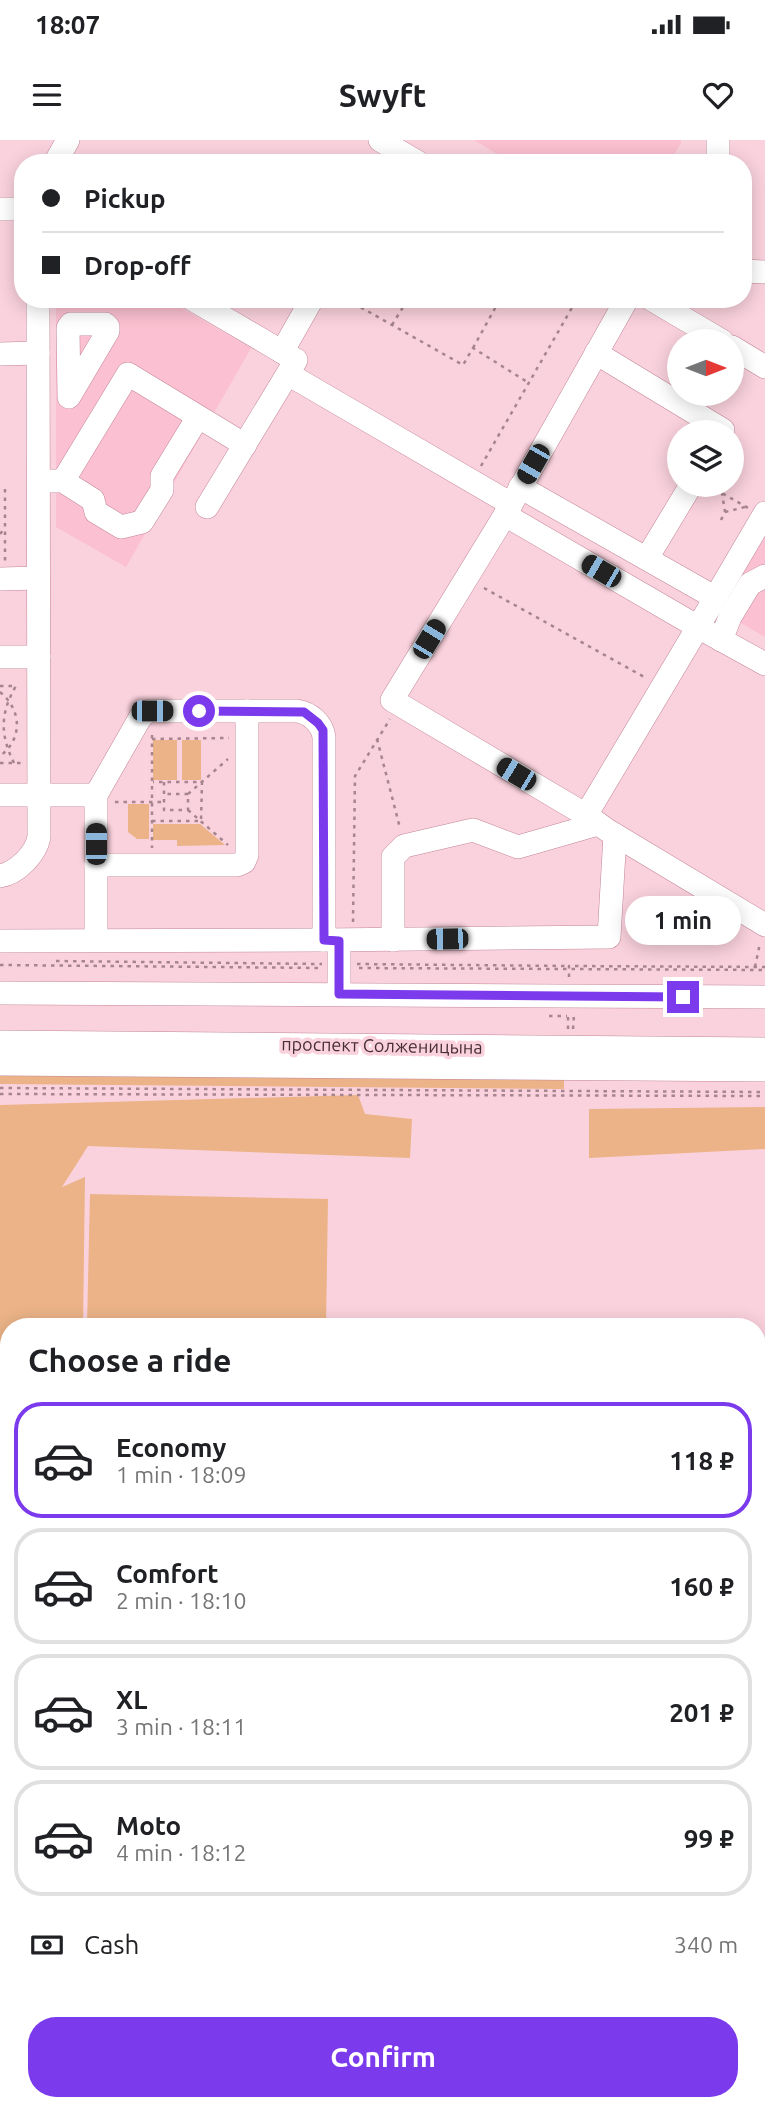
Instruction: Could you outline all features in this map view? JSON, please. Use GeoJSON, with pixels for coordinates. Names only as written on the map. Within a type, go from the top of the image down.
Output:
{"type":"FeatureCollection","features":[{"type":"Feature","properties":{"kind":"street"},"geometry":{"type":"LineString","coordinates":[[0,876],[14,871],[37,845],[38,308]]}},
{"type":"Feature","properties":{"kind":"street"},"geometry":{"type":"LineString","coordinates":[[205,308],[285,363],[472,481],[512,502],[647,558],[714,597]]}},
{"type":"Feature","properties":{"kind":"street"},"geometry":{"type":"LineString","coordinates":[[208,507],[245,445],[308,308]]}},
{"type":"Feature","properties":{"kind":"street"},"geometry":{"type":"LineString","coordinates":[[622,308],[512,502],[392,700],[764,925]]}},
{"type":"Feature","properties":{"kind":"street"},"geometry":{"type":"LineString","coordinates":[[666,308],[702,329]]}},
{"type":"Feature","properties":{"kind":"street"},"geometry":{"type":"LineString","coordinates":[[71,324],[107,324],[108,334],[69,397],[68,337],[71,324]]}},
{"type":"Feature","properties":{"kind":"street"},"geometry":{"type":"LineString","coordinates":[[68,337],[245,445]]}},
{"type":"Feature","properties":{"kind":"street"},"geometry":{"type":"LineString","coordinates":[[0,354],[38,354]]}},
{"type":"Feature","properties":{"kind":"street"},"geometry":{"type":"LineString","coordinates":[[596,354],[706,420]]}},
{"type":"Feature","properties":{"kind":"street"},"geometry":{"type":"LineString","coordinates":[[744,354],[765,367]]}},
{"type":"Feature","properties":{"kind":"street"},"geometry":{"type":"LineString","coordinates":[[63,481],[128,374]]}},
{"type":"Feature","properties":{"kind":"street"},"geometry":{"type":"LineString","coordinates":[[38,481],[63,481],[93,500],[96,512],[121,527],[142,522],[162,490],[162,476],[198,417]]}},
{"type":"Feature","properties":{"kind":"street"},"geometry":{"type":"LineString","coordinates":[[647,558],[684,497]]}},
{"type":"Feature","properties":{"kind":"street"},"geometry":{"type":"LineString","coordinates":[[512,502],[698,627],[765,664]]}},
{"type":"Feature","properties":{"kind":"street"},"geometry":{"type":"LineString","coordinates":[[0,940],[609,937],[600,824],[661,687],[698,627],[758,512]]}},
{"type":"Feature","properties":{"kind":"street"},"geometry":{"type":"LineString","coordinates":[[721,640],[730,617],[750,584],[765,576]]}},
{"type":"Feature","properties":{"kind":"street"},"geometry":{"type":"LineString","coordinates":[[3,579],[38,578]]}},
{"type":"Feature","properties":{"kind":"street"},"geometry":{"type":"LineString","coordinates":[[0,657],[38,657]]}},
{"type":"Feature","properties":{"kind":"street"},"geometry":{"type":"LineString","coordinates":[[96,940],[96,798],[140,718],[152,711],[304,712],[323,730],[338,940],[343,965],[339,994]]}},
{"type":"Feature","properties":{"kind":"street"},"geometry":{"type":"LineString","coordinates":[[96,865],[237,865],[244,862],[247,855],[242,746],[247,711]]}},
{"type":"Feature","properties":{"kind":"street"},"geometry":{"type":"LineString","coordinates":[[0,795],[96,798]]}},
{"type":"Feature","properties":{"kind":"street"},"geometry":{"type":"LineString","coordinates":[[393,940],[393,856],[404,846],[473,831],[518,847],[600,824]]}},
{"type":"Feature","properties":{"kind":"street"},"geometry":{"type":"LineString","coordinates":[[3,995],[765,997]]}},
{"type":"Feature","properties":{"kind":"street","name":"проспект Солженицына"},"geometry":{"type":"LineString","coordinates":[[6,1038],[765,1049]]}},
{"type":"Feature","properties":{"kind":"street","name":"проспект Солженицына"},"geometry":{"type":"LineString","coordinates":[[0,1064],[765,1070]]}},
{"type":"Feature","properties":{"kind":"path"},"geometry":{"type":"LineString","coordinates":[[361,308],[463,365],[495,308]]}},
{"type":"Feature","properties":{"kind":"path"},"geometry":{"type":"LineString","coordinates":[[392,325],[402,308]]}},
{"type":"Feature","properties":{"kind":"path"},"geometry":{"type":"LineString","coordinates":[[472,481],[572,308]]}},
{"type":"Feature","properties":{"kind":"path"},"geometry":{"type":"LineString","coordinates":[[473,348],[529,383]]}},
{"type":"Feature","properties":{"kind":"path"},"geometry":{"type":"LineString","coordinates":[[3,579],[5,489]]}},
{"type":"Feature","properties":{"kind":"path"},"geometry":{"type":"LineString","coordinates":[[721,520],[725,512],[723,497]]}},
{"type":"Feature","properties":{"kind":"path"},"geometry":{"type":"LineString","coordinates":[[730,497],[758,512]]}},
{"type":"Feature","properties":{"kind":"path"},"geometry":{"type":"LineString","coordinates":[[0,509],[5,514]]}},
{"type":"Feature","properties":{"kind":"path"},"geometry":{"type":"LineString","coordinates":[[725,512],[758,512]]}},
{"type":"Feature","properties":{"kind":"path"},"geometry":{"type":"LineString","coordinates":[[0,534],[5,528]]}},
{"type":"Feature","properties":{"kind":"path"},"geometry":{"type":"LineString","coordinates":[[465,578],[661,687]]}},
{"type":"Feature","properties":{"kind":"path"},"geometry":{"type":"LineString","coordinates":[[14,763],[2,738],[1,723],[8,699],[16,686]]}},
{"type":"Feature","properties":{"kind":"path"},"geometry":{"type":"LineString","coordinates":[[0,692],[8,699],[17,719],[18,730],[14,742],[0,757]]}},
{"type":"Feature","properties":{"kind":"path"},"geometry":{"type":"LineString","coordinates":[[338,940],[355,776],[399,705]]}},
{"type":"Feature","properties":{"kind":"path"},"geometry":{"type":"LineString","coordinates":[[152,711],[152,865]]}},
{"type":"Feature","properties":{"kind":"path"},"geometry":{"type":"LineString","coordinates":[[152,738],[238,738],[242,746],[188,794],[164,794]]}},
{"type":"Feature","properties":{"kind":"path"},"geometry":{"type":"LineString","coordinates":[[377,739],[404,846]]}},
{"type":"Feature","properties":{"kind":"path"},"geometry":{"type":"LineString","coordinates":[[152,782],[202,782]]}},
{"type":"Feature","properties":{"kind":"path"},"geometry":{"type":"LineString","coordinates":[[164,782],[164,821]]}},
{"type":"Feature","properties":{"kind":"path"},"geometry":{"type":"LineString","coordinates":[[201,821],[202,782]]}},
{"type":"Feature","properties":{"kind":"path"},"geometry":{"type":"LineString","coordinates":[[188,794],[188,810]]}},
{"type":"Feature","properties":{"kind":"path"},"geometry":{"type":"LineString","coordinates":[[96,798],[164,802]]}},
{"type":"Feature","properties":{"kind":"path"},"geometry":{"type":"LineString","coordinates":[[164,810],[188,810],[245,860]]}},
{"type":"Feature","properties":{"kind":"path"},"geometry":{"type":"LineString","coordinates":[[152,821],[201,821]]}},
{"type":"Feature","properties":{"kind":"path"},"geometry":{"type":"LineString","coordinates":[[755,970],[764,925]]}},
{"type":"Feature","properties":{"kind":"path"},"geometry":{"type":"LineString","coordinates":[[0,963],[569,966]]}},
{"type":"Feature","properties":{"kind":"path"},"geometry":{"type":"LineString","coordinates":[[343,965],[352,968],[765,970]]}},
{"type":"Feature","properties":{"kind":"path"},"geometry":{"type":"LineString","coordinates":[[0,1088],[765,1094]]}},
{"type":"Feature","properties":{"kind":"path"},"geometry":{"type":"LineString","coordinates":[[0,1094],[765,1094]]}},
{"type":"Feature","properties":{"kind":"shaded area"},"geometry":{"type":"Polygon","coordinates":[[[474,140],[681,140],[674,154],[497,154],[474,140]]]}},
{"type":"Feature","properties":{"kind":"shaded area"},"geometry":{"type":"Polygon","coordinates":[[[56,308],[182,308],[251,348],[126,567],[56,527],[56,308]]]}},
{"type":"Feature","properties":{"kind":"shaded area"},"geometry":{"type":"Polygon","coordinates":[[[765,530],[765,637],[717,609],[765,530]]]}},
{"type":"Feature","properties":{"kind":"shaded area"},"geometry":{"type":"Polygon","coordinates":[[[153,740],[177,740],[177,780],[153,780],[153,740]]]}},
{"type":"Feature","properties":{"kind":"shaded area"},"geometry":{"type":"Polygon","coordinates":[[[182,740],[201,740],[201,780],[182,780],[182,740]]]}},
{"type":"Feature","properties":{"kind":"shaded area"},"geometry":{"type":"Polygon","coordinates":[[[128,804],[149,804],[149,839],[137,839],[128,832],[128,804]]]}},
{"type":"Feature","properties":{"kind":"shaded area"},"geometry":{"type":"Polygon","coordinates":[[[153,824],[200,824],[225,845],[177,846],[177,840],[153,840],[153,824]]]}},
{"type":"Feature","properties":{"kind":"shaded area"},"geometry":{"type":"Polygon","coordinates":[[[0,1073],[564,1077],[564,1089],[0,1084],[0,1073]]]}},
{"type":"Feature","properties":{"kind":"shaded area"},"geometry":{"type":"Polygon","coordinates":[[[358,1095],[365,1114],[412,1119],[410,1158],[88,1146],[62,1187],[85,1177],[83,1318],[0,1318],[0,1105],[358,1095]]]}},
{"type":"Feature","properties":{"kind":"shaded area"},"geometry":{"type":"Polygon","coordinates":[[[765,1107],[765,1149],[589,1158],[589,1109],[765,1107]]]}},
{"type":"Feature","properties":{"kind":"shaded area"},"geometry":{"type":"Polygon","coordinates":[[[90,1194],[328,1199],[326,1318],[87,1318],[90,1194]]]}},
{"type":"Feature","properties":{"kind":"route"},"geometry":{"type":"LineString","coordinates":[[199,711],[304,712],[323,730],[324,940],[339,941],[339,994],[683,997]]}}]}
